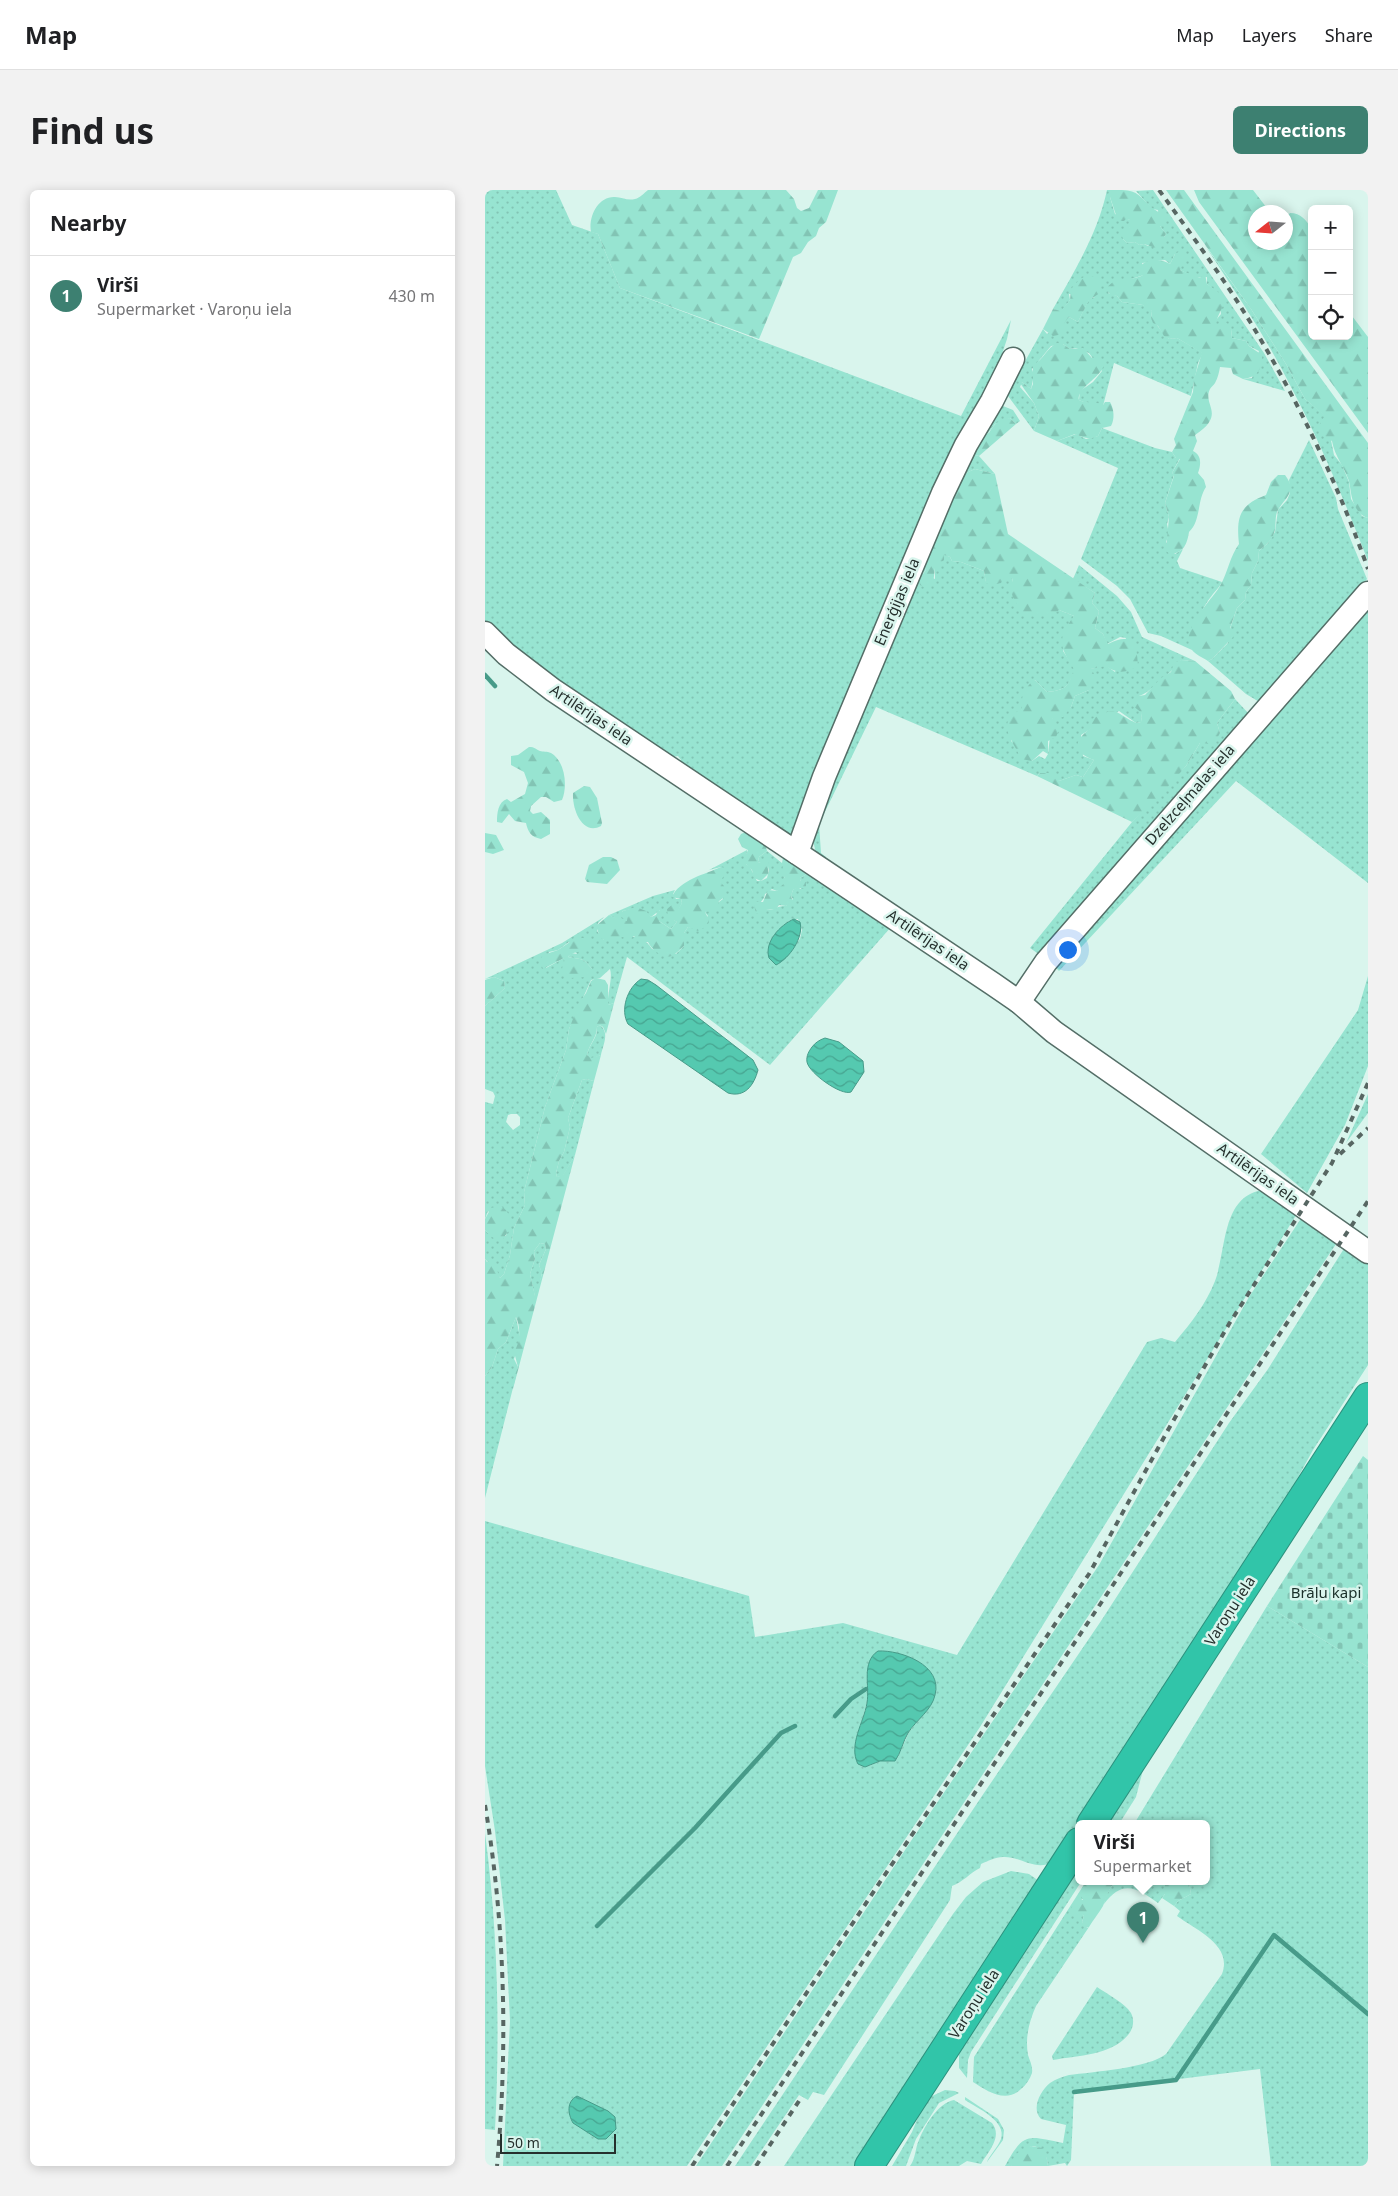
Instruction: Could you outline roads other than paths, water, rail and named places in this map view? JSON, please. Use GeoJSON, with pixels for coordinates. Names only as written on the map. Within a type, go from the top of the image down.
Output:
{"type":"FeatureCollection","features":[{"type":"Feature","properties":{"kind":"highway","name":"Varoņu iela"},"geometry":{"type":"LineString","coordinates":[[1094,1820],[1368,1397]]}},
{"type":"Feature","properties":{"kind":"highway","name":"Varoņu iela"},"geometry":{"type":"LineString","coordinates":[[869,2166],[1075,1848]]}},
{"type":"Feature","properties":{"kind":"street","name":"Enerģijas iela"},"geometry":{"type":"LineString","coordinates":[[797,853],[824,776],[943,493],[965,446],[992,401],[1013,359]]}},
{"type":"Feature","properties":{"kind":"street","name":"Dzelzceļmalas iela"},"geometry":{"type":"LineString","coordinates":[[1019,1002],[1046,962],[1368,593]]}},
{"type":"Feature","properties":{"kind":"street","name":"Artilērijas iela"},"geometry":{"type":"LineString","coordinates":[[485,633],[506,654],[553,690],[1019,1002],[1054,1032],[1368,1252]]}},
{"type":"Feature","properties":{"kind":"water"},"geometry":{"type":"Polygon","coordinates":[[[794,919],[800,922],[801,928],[798,940],[791,952],[776,965],[769,958],[768,952],[771,940],[783,925],[794,919]]]}},
{"type":"Feature","properties":{"kind":"water"},"geometry":{"type":"Polygon","coordinates":[[[641,979],[648,980],[656,985],[753,1060],[758,1070],[754,1081],[748,1089],[739,1094],[728,1093],[628,1024],[625,1012],[626,1000],[632,988],[641,979]]]}},
{"type":"Feature","properties":{"kind":"water"},"geometry":{"type":"Polygon","coordinates":[[[825,1038],[839,1042],[863,1061],[864,1072],[851,1092],[840,1091],[826,1083],[809,1067],[807,1056],[809,1052],[816,1043],[825,1038]]]}},
{"type":"Feature","properties":{"kind":"water"},"geometry":{"type":"Polygon","coordinates":[[[878,1651],[898,1653],[918,1661],[933,1675],[936,1684],[935,1695],[931,1705],[911,1728],[895,1761],[880,1761],[865,1767],[858,1764],[855,1757],[855,1749],[867,1703],[868,1668],[870,1661],[878,1651]]]}},
{"type":"Feature","properties":{"kind":"water"},"geometry":{"type":"Polygon","coordinates":[[[577,2096],[608,2111],[615,2117],[616,2129],[606,2139],[598,2139],[573,2123],[569,2108],[571,2101],[577,2096]]]}},
{"type":"Feature","properties":{"kind":"waterway"},"geometry":{"type":"LineString","coordinates":[[485,675],[495,686]]}},
{"type":"Feature","properties":{"kind":"waterway"},"geometry":{"type":"LineString","coordinates":[[835,1716],[851,1699],[866,1689]]}},
{"type":"Feature","properties":{"kind":"waterway"},"geometry":{"type":"LineString","coordinates":[[597,1926],[695,1828],[781,1733],[795,1726]]}},
{"type":"Feature","properties":{"kind":"waterway"},"geometry":{"type":"LineString","coordinates":[[1074,2092],[1176,2080],[1274,1935],[1368,2014]]}},
{"type":"Feature","properties":{"kind":"railway"},"geometry":{"type":"LineString","coordinates":[[1159,190],[1247,316],[1290,391],[1332,478],[1368,569]]}},
{"type":"Feature","properties":{"kind":"railway"},"geometry":{"type":"LineString","coordinates":[[692,2166],[880,1882],[1089,1574],[1229,1324],[1332,1163],[1368,1083]]}},
{"type":"Feature","properties":{"kind":"railway"},"geometry":{"type":"LineString","coordinates":[[1340,1154],[1368,1128]]}},
{"type":"Feature","properties":{"kind":"railway"},"geometry":{"type":"LineString","coordinates":[[727,2166],[1368,1201]]}},
{"type":"Feature","properties":{"kind":"railway"},"geometry":{"type":"LineString","coordinates":[[485,1805],[497,1894],[503,1985],[503,2076],[497,2166]]}},
{"type":"Feature","properties":{"kind":"railway"},"geometry":{"type":"LineString","coordinates":[[756,2166],[799,2101]]}},
{"type":"Feature","properties":{"kind":"place","name":"Virši"},"geometry":{"type":"Point","coordinates":[1143,1943]}},
{"type":"Feature","properties":{"kind":"park label","name":"Brāļu kapi"},"geometry":{"type":"Point","coordinates":[1326,1593]}}]}
